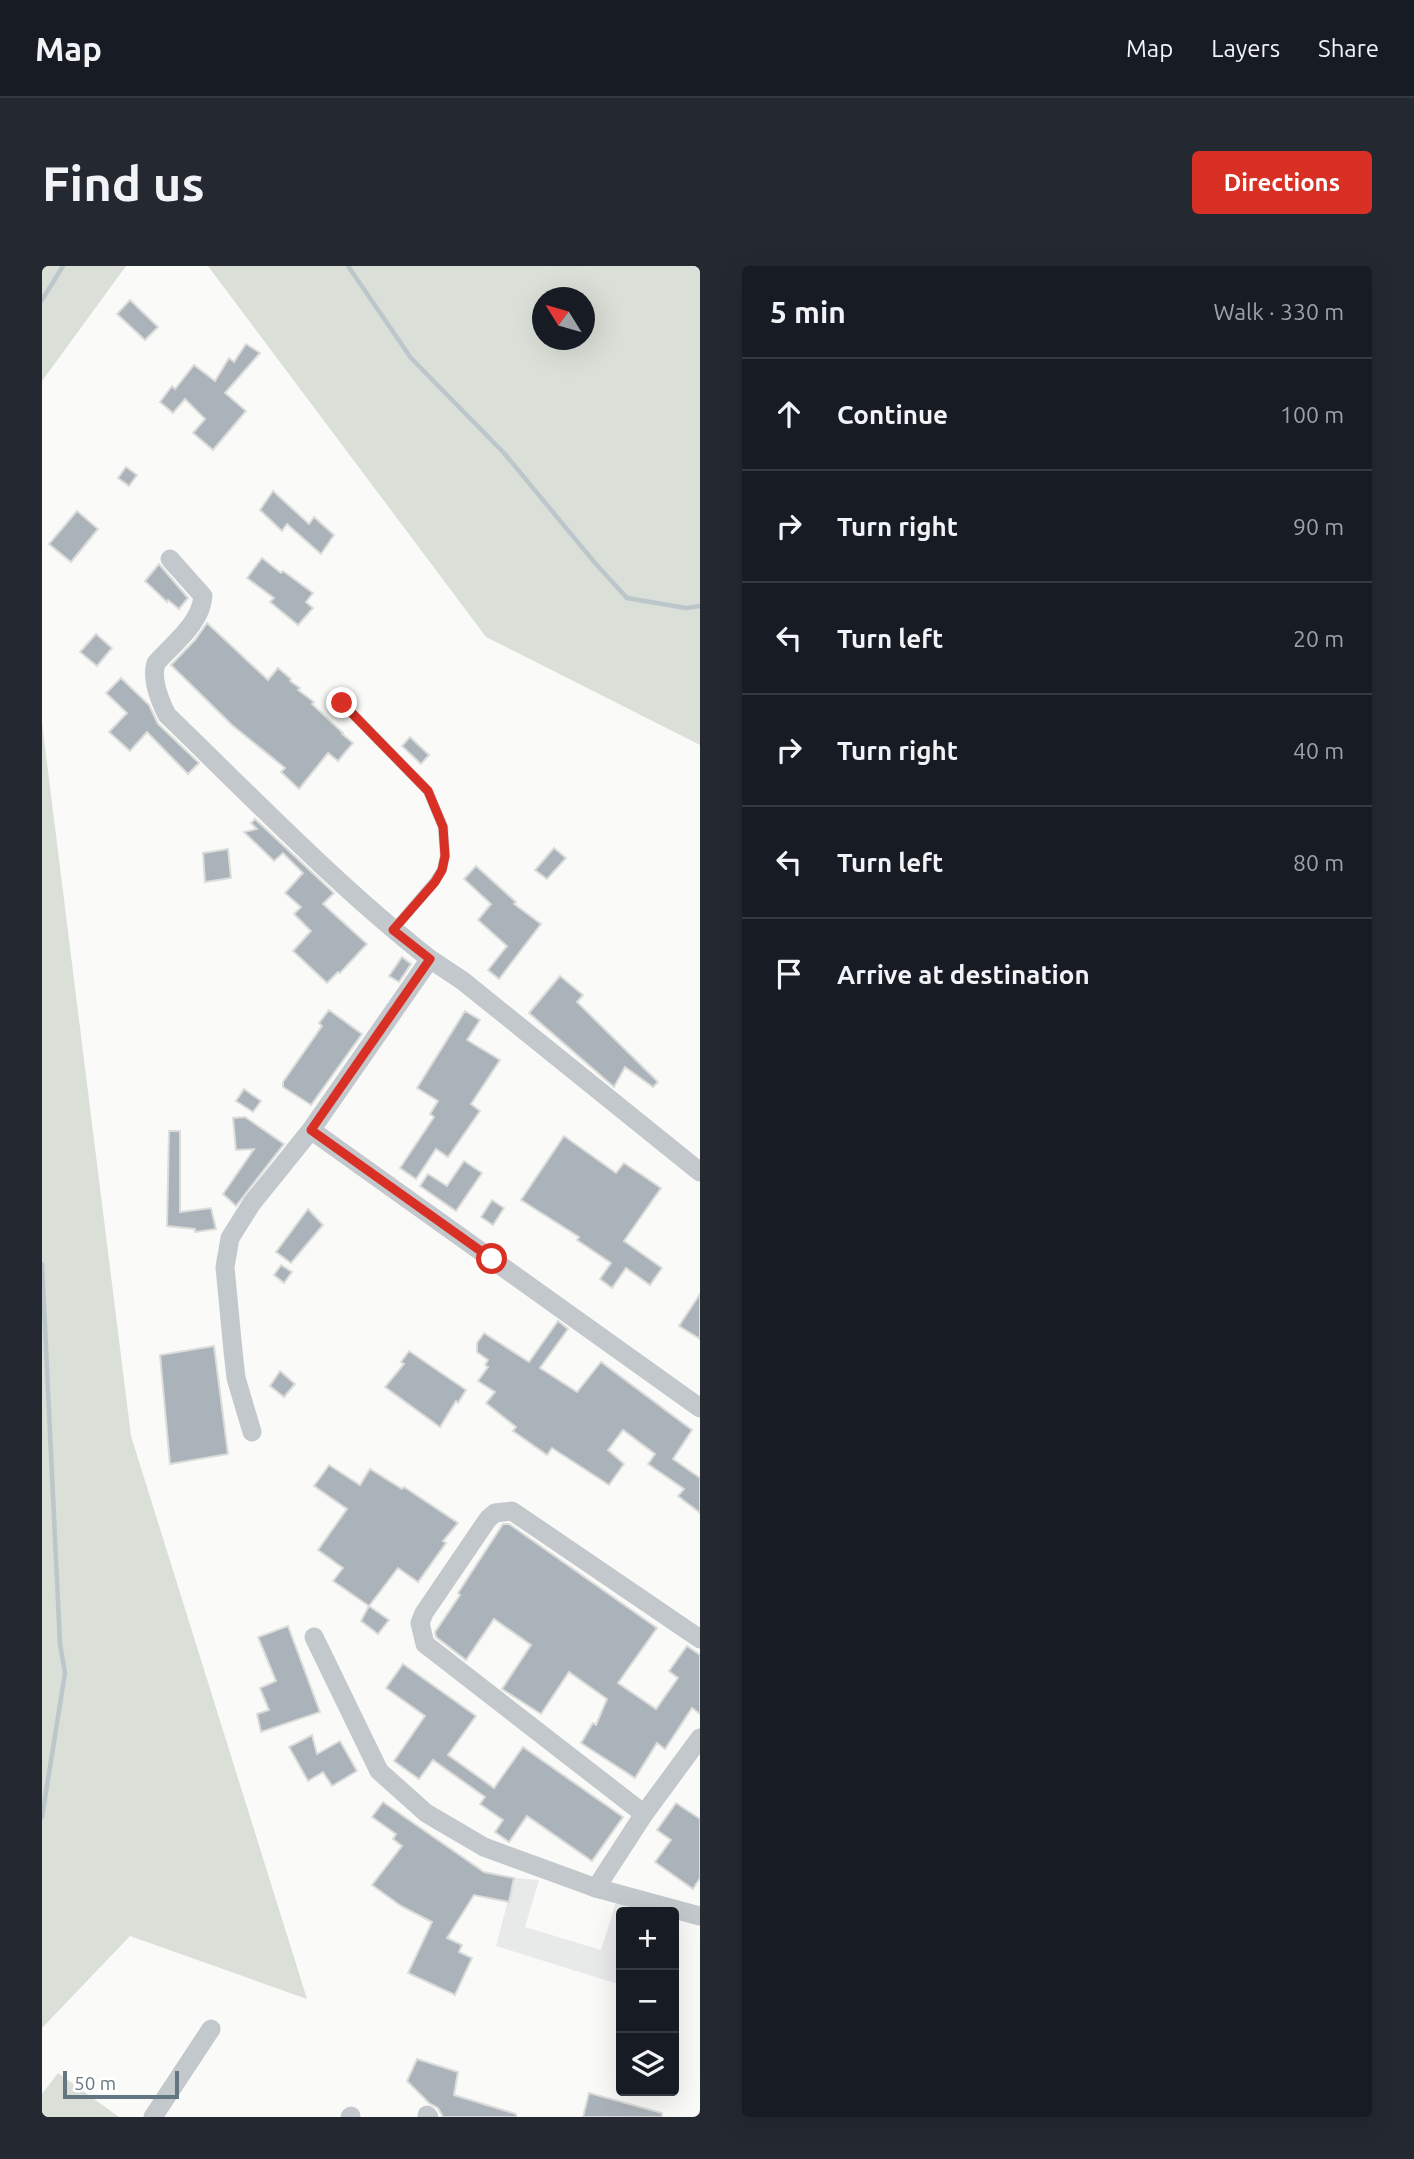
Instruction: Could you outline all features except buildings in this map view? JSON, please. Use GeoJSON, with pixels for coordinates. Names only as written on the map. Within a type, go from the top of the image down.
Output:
{"type":"FeatureCollection","features":[{"type":"Feature","properties":{"kind":"street"},"geometry":{"type":"LineString","coordinates":[[170,559],[203,596],[202,609],[192,624],[156,663],[153,670],[161,703],[167,715],[393,930],[463,981],[700,1172]]}},
{"type":"Feature","properties":{"kind":"street"},"geometry":{"type":"LineString","coordinates":[[252,1432],[236,1378],[225,1267],[230,1238],[252,1203],[311,1130],[430,959]]}},
{"type":"Feature","properties":{"kind":"street"},"geometry":{"type":"LineString","coordinates":[[311,1130],[700,1408]]}},
{"type":"Feature","properties":{"kind":"street"},"geometry":{"type":"LineString","coordinates":[[644,1814],[425,1644],[420,1623],[488,1519],[495,1513],[512,1511],[700,1639]]}},
{"type":"Feature","properties":{"kind":"street"},"geometry":{"type":"LineString","coordinates":[[314,1637],[379,1771],[426,1813],[484,1847],[596,1888],[700,1916]]}},
{"type":"Feature","properties":{"kind":"street"},"geometry":{"type":"LineString","coordinates":[[596,1888],[644,1814],[700,1738]]}},
{"type":"Feature","properties":{"kind":"street"},"geometry":{"type":"LineString","coordinates":[[153,2117],[211,2029]]}},
{"type":"Feature","properties":{"kind":"lane"},"geometry":{"type":"LineString","coordinates":[[342,703],[428,791],[443,827],[445,856],[442,870],[435,882],[393,930]]}},
{"type":"Feature","properties":{"kind":"shaded area"},"geometry":{"type":"Polygon","coordinates":[[[42,266],[126,266],[42,381],[42,266]]]}},
{"type":"Feature","properties":{"kind":"shaded area"},"geometry":{"type":"Polygon","coordinates":[[[208,266],[700,266],[700,745],[486,637],[208,266]]]}},
{"type":"Feature","properties":{"kind":"shaded area"},"geometry":{"type":"Polygon","coordinates":[[[42,723],[131,1436],[307,1999],[130,1936],[42,2028],[42,723]]]}},
{"type":"Feature","properties":{"kind":"shaded area"},"geometry":{"type":"Polygon","coordinates":[[[514,1878],[539,1880],[525,1927],[601,1950],[617,1899],[643,1907],[616,1907],[616,1983],[496,1946],[514,1878]]]}},
{"type":"Feature","properties":{"kind":"shaded area"},"geometry":{"type":"Polygon","coordinates":[[[58,2073],[119,2117],[42,2117],[42,2094],[58,2073]]]}},
{"type":"Feature","properties":{"kind":"waterway"},"geometry":{"type":"LineString","coordinates":[[42,300],[63,266]]}},
{"type":"Feature","properties":{"kind":"waterway"},"geometry":{"type":"LineString","coordinates":[[348,266],[411,358],[504,453],[627,598],[686,608],[700,606]]}},
{"type":"Feature","properties":{"kind":"waterway"},"geometry":{"type":"LineString","coordinates":[[42,1264],[60,1644],[65,1673],[42,1817]]}},
{"type":"Feature","properties":{"kind":"route"},"geometry":{"type":"LineString","coordinates":[[342,703],[428,791],[443,827],[445,856],[442,870],[435,882],[393,930],[430,959],[311,1130],[492,1259]]}}]}
